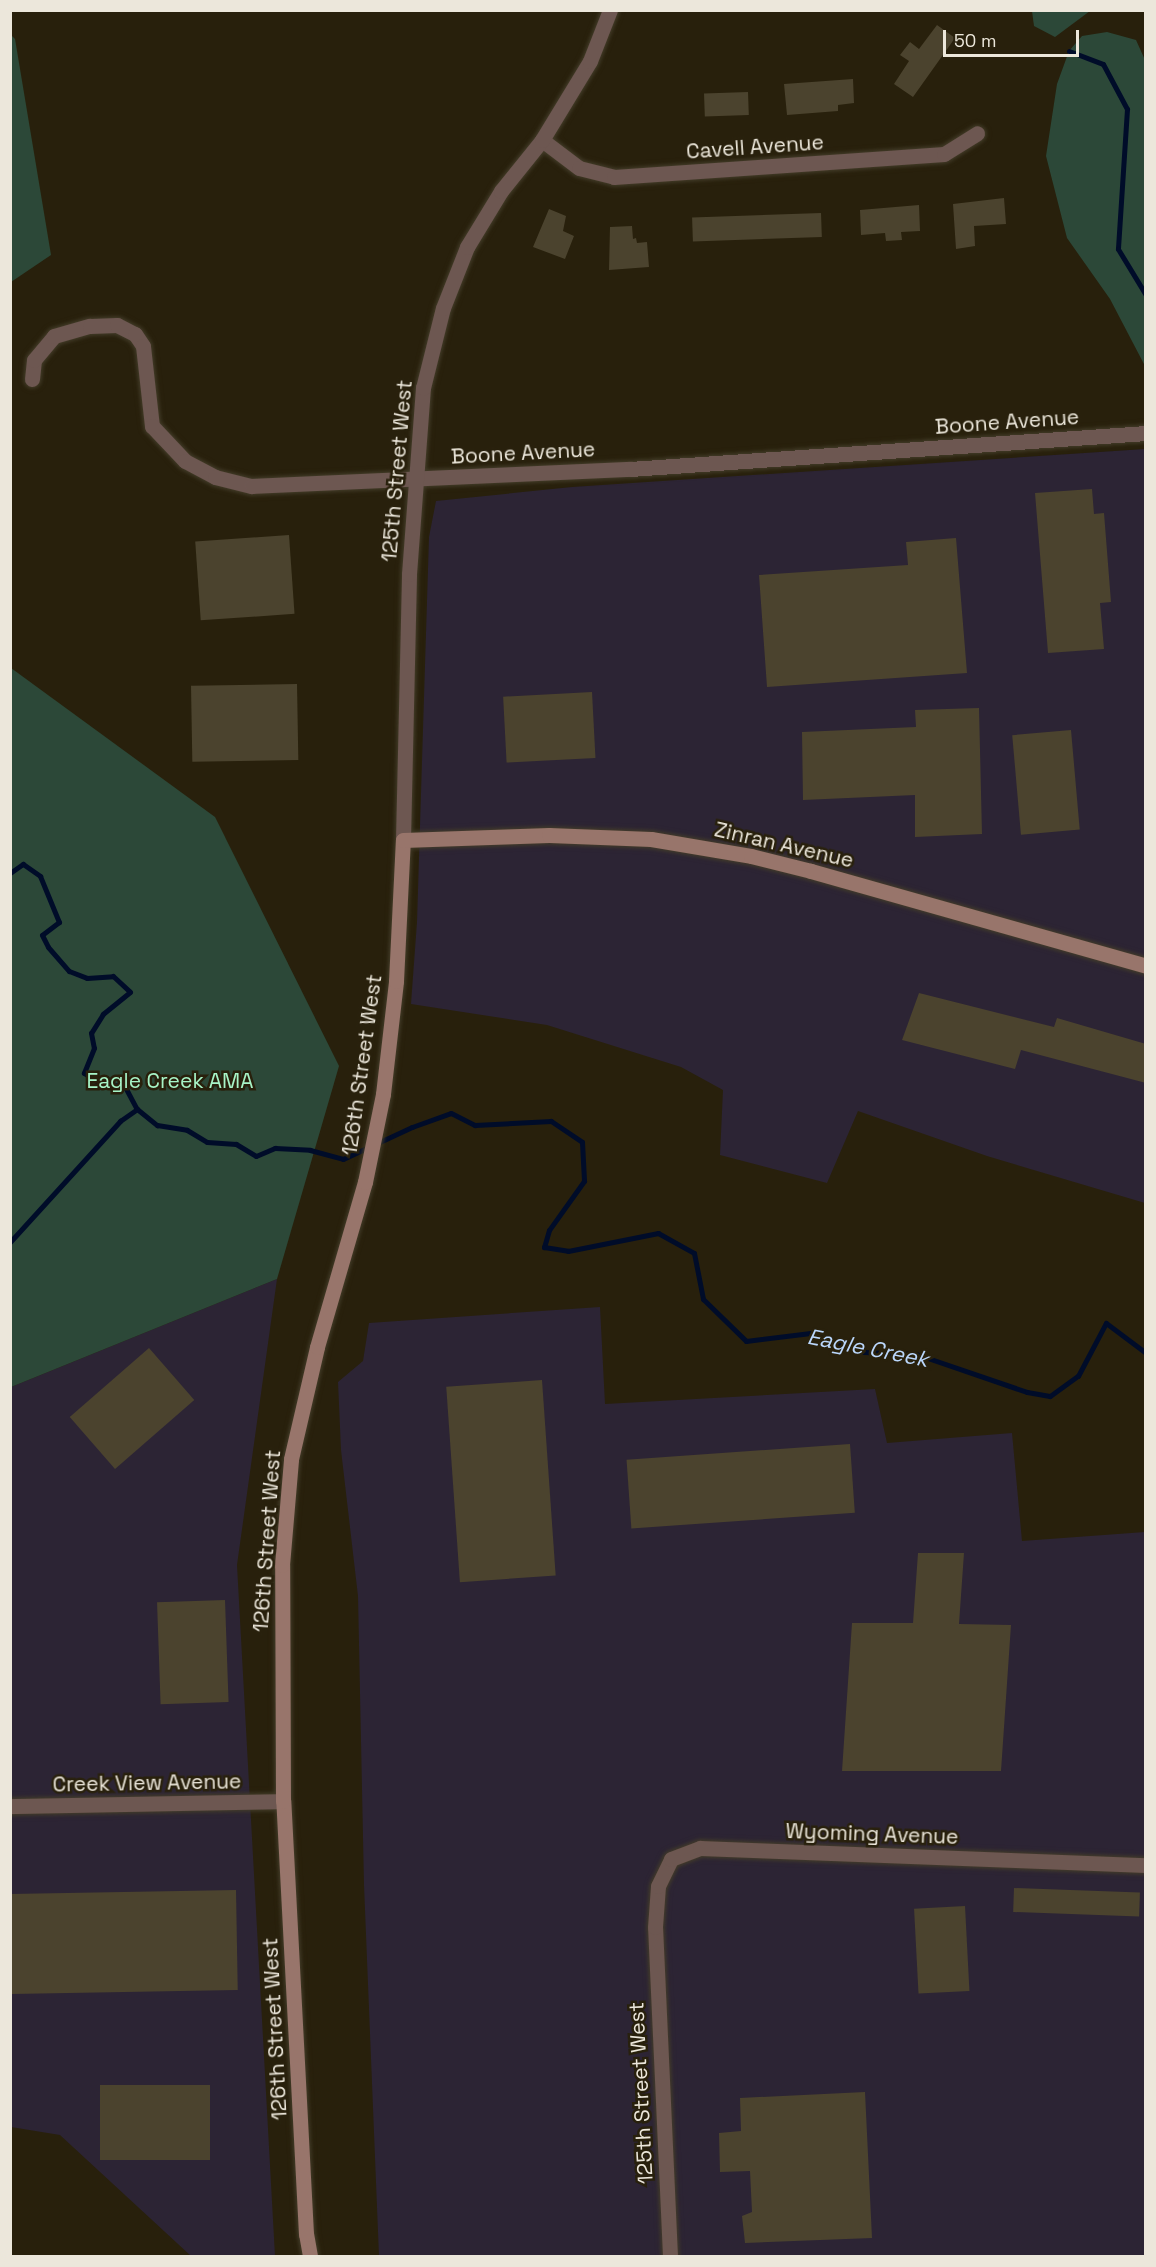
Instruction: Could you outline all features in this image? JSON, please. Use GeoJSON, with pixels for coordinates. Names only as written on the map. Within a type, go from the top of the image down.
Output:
{"type":"FeatureCollection","features":[{"type":"Feature","properties":{"kind":"street","name":"125th Street West"},"geometry":{"type":"LineString","coordinates":[[403,840],[408,574],[423,388],[443,308],[467,247],[501,191],[542,140],[590,61],[610,10]]}},
{"type":"Feature","properties":{"kind":"street","name":"Cavell Avenue"},"geometry":{"type":"LineString","coordinates":[[542,140],[579,168],[614,177],[944,154],[977,134]]}},
{"type":"Feature","properties":{"kind":"street","name":"Boone Avenue"},"geometry":{"type":"LineString","coordinates":[[32,379],[34,360],[54,336],[90,326],[117,325],[135,334],[143,346],[152,426],[185,462],[215,477],[252,486],[630,469],[1146,433]]}},
{"type":"Feature","properties":{"kind":"street","name":"Zinran Avenue"},"geometry":{"type":"LineString","coordinates":[[403,840],[549,835],[651,839],[751,856],[810,871],[1146,966]]}},
{"type":"Feature","properties":{"kind":"street","name":"126th Street West"},"geometry":{"type":"LineString","coordinates":[[310,2256],[306,2234],[284,1801],[282,1565],[291,1458],[317,1347],[365,1182],[383,1094],[396,981],[403,840]]}},
{"type":"Feature","properties":{"kind":"street","name":"Creek View Avenue"},"geometry":{"type":"LineString","coordinates":[[10,1806],[284,1801]]}},
{"type":"Feature","properties":{"kind":"street","name":"Wyoming Avenue"},"geometry":{"type":"LineString","coordinates":[[655,1927],[658,1886],[671,1859],[700,1848],[1146,1865]]}},
{"type":"Feature","properties":{"kind":"street","name":"125th Street West"},"geometry":{"type":"LineString","coordinates":[[655,1927],[670,2256]]}},
{"type":"Feature","properties":{"kind":"shaded area"},"geometry":{"type":"Polygon","coordinates":[[[1145,449],[1145,1203],[987,1156],[858,1111],[827,1183],[720,1155],[723,1090],[681,1067],[547,1025],[411,1004],[417,922],[429,537],[436,501],[572,487],[1145,449]]]}},
{"type":"Feature","properties":{"kind":"shaded area"},"geometry":{"type":"Polygon","coordinates":[[[277,1279],[237,1565],[275,2256],[191,2256],[60,2135],[11,2127],[11,1387],[277,1279]]]}},
{"type":"Feature","properties":{"kind":"shaded area"},"geometry":{"type":"Polygon","coordinates":[[[600,1307],[605,1404],[875,1389],[887,1443],[1012,1433],[1022,1541],[1145,1532],[1145,2256],[379,2256],[364,1885],[358,1596],[341,1450],[338,1382],[363,1361],[369,1323],[600,1307]]]}},
{"type":"Feature","properties":{"kind":"green space"},"geometry":{"type":"Polygon","coordinates":[[[1032,10],[1090,11],[1055,37],[1034,26],[1032,10]]]}},
{"type":"Feature","properties":{"kind":"green space"},"geometry":{"type":"Polygon","coordinates":[[[1107,32],[1136,40],[1145,60],[1145,366],[1110,299],[1067,238],[1046,156],[1057,84],[1069,51],[1082,36],[1107,32]]]}},
{"type":"Feature","properties":{"kind":"green space"},"geometry":{"type":"Polygon","coordinates":[[[10,34],[15,39],[51,255],[11,282],[10,34]]]}},
{"type":"Feature","properties":{"kind":"green space","name":"Eagle Creek AMA"},"geometry":{"type":"Polygon","coordinates":[[[11,668],[215,817],[339,1066],[277,1279],[11,1387],[11,668]]]}},
{"type":"Feature","properties":{"kind":"building"},"geometry":{"type":"Polygon","coordinates":[[[937,25],[955,38],[913,97],[894,84],[909,61],[900,55],[910,42],[919,49],[937,25]]]}},
{"type":"Feature","properties":{"kind":"building"},"geometry":{"type":"Polygon","coordinates":[[[853,79],[854,103],[838,105],[838,111],[787,115],[784,84],[853,79]]]}},
{"type":"Feature","properties":{"kind":"building"},"geometry":{"type":"Polygon","coordinates":[[[748,92],[749,115],[705,117],[704,94],[748,92]]]}},
{"type":"Feature","properties":{"kind":"building"},"geometry":{"type":"Polygon","coordinates":[[[1004,198],[1006,224],[974,226],[975,246],[956,249],[953,204],[1004,198]]]}},
{"type":"Feature","properties":{"kind":"building"},"geometry":{"type":"Polygon","coordinates":[[[919,205],[920,231],[901,232],[902,240],[886,241],[885,233],[861,235],[860,210],[919,205]]]}},
{"type":"Feature","properties":{"kind":"building"},"geometry":{"type":"Polygon","coordinates":[[[549,209],[566,216],[563,231],[574,236],[565,259],[533,247],[549,209]]]}},
{"type":"Feature","properties":{"kind":"building"},"geometry":{"type":"Polygon","coordinates":[[[821,213],[822,237],[693,241],[692,218],[821,213]]]}},
{"type":"Feature","properties":{"kind":"building"},"geometry":{"type":"Polygon","coordinates":[[[632,226],[633,239],[636,238],[637,243],[647,242],[649,267],[609,270],[610,227],[632,226]]]}},
{"type":"Feature","properties":{"kind":"building"},"geometry":{"type":"Polygon","coordinates":[[[1092,489],[1094,514],[1104,513],[1111,602],[1100,603],[1104,649],[1048,653],[1035,493],[1092,489]]]}},
{"type":"Feature","properties":{"kind":"building"},"geometry":{"type":"Polygon","coordinates":[[[289,535],[295,614],[201,620],[195,542],[289,535]]]}},
{"type":"Feature","properties":{"kind":"building"},"geometry":{"type":"Polygon","coordinates":[[[956,538],[967,673],[767,687],[759,575],[908,565],[906,542],[956,538]]]}},
{"type":"Feature","properties":{"kind":"building"},"geometry":{"type":"Polygon","coordinates":[[[297,684],[298,760],[192,762],[191,686],[297,684]]]}},
{"type":"Feature","properties":{"kind":"building"},"geometry":{"type":"Polygon","coordinates":[[[592,692],[595,758],[507,763],[503,697],[592,692]]]}},
{"type":"Feature","properties":{"kind":"building"},"geometry":{"type":"Polygon","coordinates":[[[979,708],[982,834],[915,837],[915,795],[803,800],[802,732],[916,727],[915,710],[979,708]]]}},
{"type":"Feature","properties":{"kind":"building"},"geometry":{"type":"Polygon","coordinates":[[[1071,730],[1080,830],[1021,835],[1012,735],[1071,730]]]}},
{"type":"Feature","properties":{"kind":"building"},"geometry":{"type":"Polygon","coordinates":[[[919,993],[1054,1027],[1057,1018],[1146,1044],[1146,1083],[1021,1050],[1015,1069],[902,1040],[919,993]]]}},
{"type":"Feature","properties":{"kind":"building"},"geometry":{"type":"Polygon","coordinates":[[[149,1348],[194,1400],[115,1469],[70,1417],[149,1348]]]}},
{"type":"Feature","properties":{"kind":"building"},"geometry":{"type":"Polygon","coordinates":[[[542,1380],[556,1576],[460,1582],[446,1387],[542,1380]]]}},
{"type":"Feature","properties":{"kind":"building"},"geometry":{"type":"Polygon","coordinates":[[[850,1444],[855,1513],[631,1528],[627,1460],[850,1444]]]}},
{"type":"Feature","properties":{"kind":"building"},"geometry":{"type":"Polygon","coordinates":[[[918,1553],[964,1553],[959,1624],[1011,1625],[1001,1771],[842,1771],[852,1623],[913,1623],[918,1553]]]}},
{"type":"Feature","properties":{"kind":"building"},"geometry":{"type":"Polygon","coordinates":[[[225,1600],[229,1702],[161,1704],[157,1602],[225,1600]]]}},
{"type":"Feature","properties":{"kind":"building"},"geometry":{"type":"Polygon","coordinates":[[[1014,1888],[1140,1892],[1139,1916],[1013,1912],[1014,1888]]]}},
{"type":"Feature","properties":{"kind":"building"},"geometry":{"type":"Polygon","coordinates":[[[236,1890],[238,1990],[12,1994],[10,1894],[236,1890]]]}},
{"type":"Feature","properties":{"kind":"building"},"geometry":{"type":"Polygon","coordinates":[[[965,1906],[969,1991],[919,1994],[914,1909],[965,1906]]]}},
{"type":"Feature","properties":{"kind":"building"},"geometry":{"type":"Polygon","coordinates":[[[100,2085],[210,2085],[210,2160],[100,2160],[100,2085]]]}},
{"type":"Feature","properties":{"kind":"building"},"geometry":{"type":"Polygon","coordinates":[[[865,2092],[872,2238],[745,2243],[742,2216],[752,2212],[750,2171],[720,2172],[719,2133],[741,2131],[740,2098],[865,2092]]]}},
{"type":"Feature","properties":{"kind":"waterway"},"geometry":{"type":"LineString","coordinates":[[1069,51],[1103,64],[1127,109],[1118,249],[1146,295]]}},
{"type":"Feature","properties":{"kind":"waterway","name":"Eagle Creek"},"geometry":{"type":"LineString","coordinates":[[10,873],[23,864],[40,876],[59,922],[42,935],[48,947],[69,971],[87,978],[113,976],[130,992],[103,1014],[91,1033],[94,1048],[84,1073],[103,1086],[124,1085],[137,1109],[157,1125],[187,1130],[207,1142],[236,1144],[256,1156],[275,1148],[310,1150],[343,1159],[412,1127],[451,1113],[475,1125],[551,1121],[582,1142],[584,1181],[549,1230],[544,1247],[568,1251],[658,1233],[694,1253],[703,1299],[746,1341],[811,1333],[864,1352],[916,1354],[1027,1392],[1050,1396],[1078,1376],[1106,1323],[1146,1353]]}},
{"type":"Feature","properties":{"kind":"waterway"},"geometry":{"type":"LineString","coordinates":[[10,1242],[120,1121],[137,1109]]}}]}
